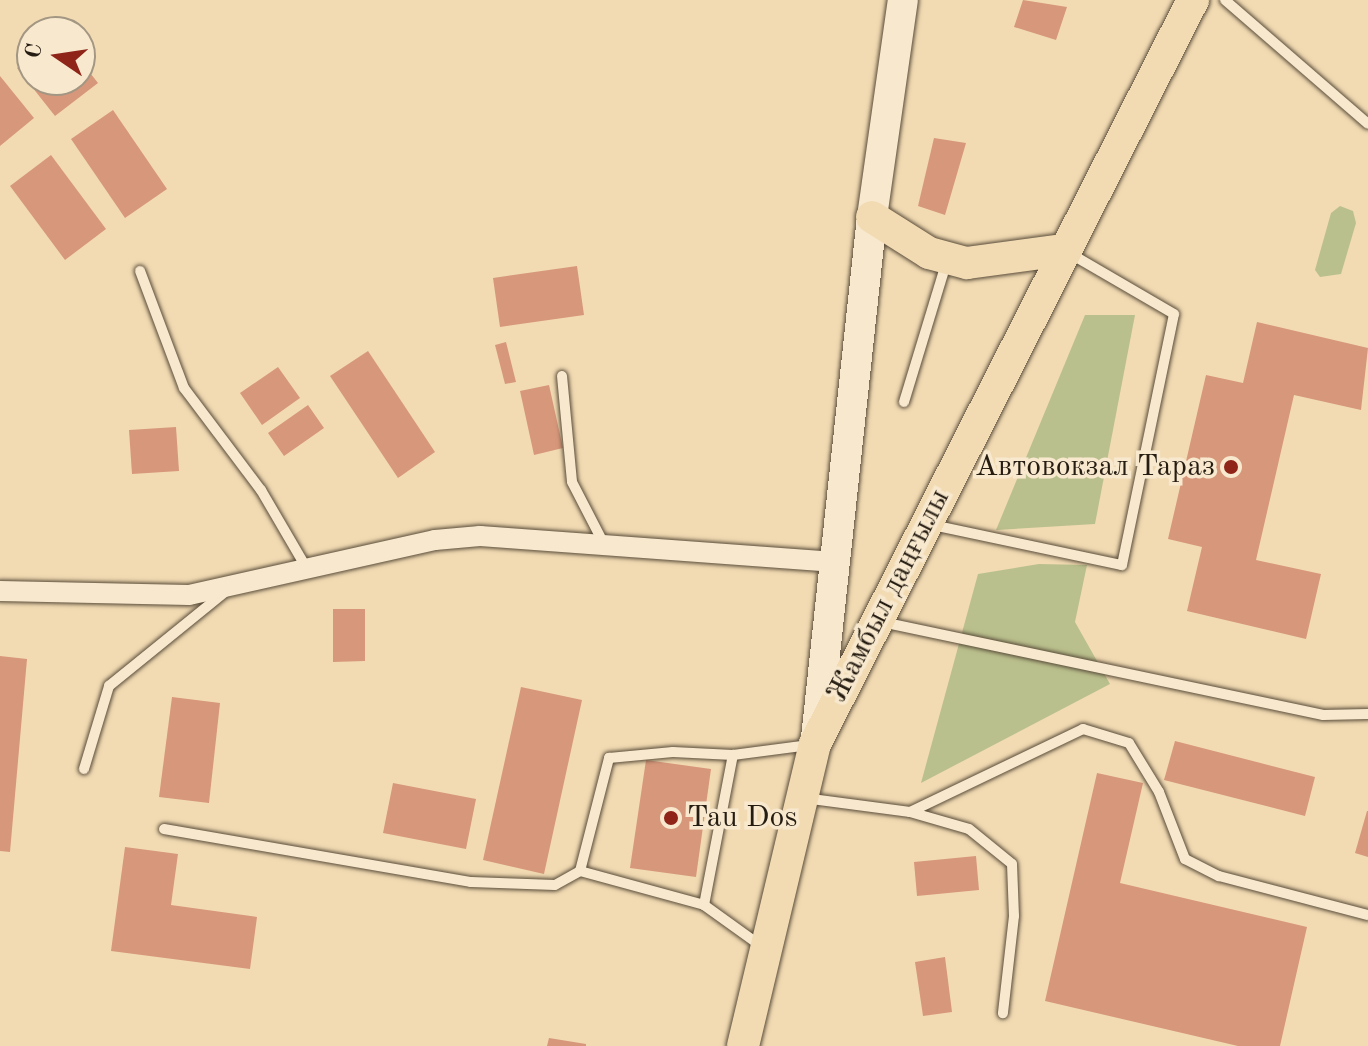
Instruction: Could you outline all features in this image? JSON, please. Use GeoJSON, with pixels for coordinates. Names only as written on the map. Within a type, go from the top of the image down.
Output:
{"type":"FeatureCollection","features":[{"type":"Feature","properties":{"kind":"main road"},"geometry":{"type":"LineString","coordinates":[[815,744],[872,217],[903,0]]}},
{"type":"Feature","properties":{"kind":"main road","name":"Жамбыл даңғылы"},"geometry":{"type":"LineString","coordinates":[[743,1046],[762,947],[798,798],[815,744],[1063,250],[1193,0]]}},
{"type":"Feature","properties":{"kind":"main road"},"geometry":{"type":"LineString","coordinates":[[872,217],[929,253],[967,263],[1063,250]]}},
{"type":"Feature","properties":{"kind":"street"},"geometry":{"type":"LineString","coordinates":[[0,591],[189,595],[229,588],[306,567],[480,536],[608,549],[835,562]]}},
{"type":"Feature","properties":{"kind":"lane"},"geometry":{"type":"LineString","coordinates":[[1225,0],[1368,124]]}},
{"type":"Feature","properties":{"kind":"lane"},"geometry":{"type":"LineString","coordinates":[[926,523],[1122,565],[1174,314],[1063,250]]}},
{"type":"Feature","properties":{"kind":"lane"},"geometry":{"type":"LineString","coordinates":[[904,402],[948,258]]}},
{"type":"Feature","properties":{"kind":"lane"},"geometry":{"type":"LineString","coordinates":[[140,271],[184,388],[261,490],[306,567]]}},
{"type":"Feature","properties":{"kind":"lane"},"geometry":{"type":"LineString","coordinates":[[562,376],[572,482],[608,549]]}},
{"type":"Feature","properties":{"kind":"lane"},"geometry":{"type":"LineString","coordinates":[[84,769],[109,686],[229,588]]}},
{"type":"Feature","properties":{"kind":"lane"},"geometry":{"type":"LineString","coordinates":[[876,621],[1323,715],[1368,714]]}},
{"type":"Feature","properties":{"kind":"lane"},"geometry":{"type":"LineString","coordinates":[[910,812],[1083,729],[1129,743],[1159,792],[1185,859],[1219,876],[1368,915]]}},
{"type":"Feature","properties":{"kind":"lane"},"geometry":{"type":"LineString","coordinates":[[580,871],[609,758],[660,752],[733,755],[815,744]]}},
{"type":"Feature","properties":{"kind":"lane"},"geometry":{"type":"LineString","coordinates":[[704,905],[733,755]]}},
{"type":"Feature","properties":{"kind":"lane"},"geometry":{"type":"LineString","coordinates":[[798,798],[910,812],[969,829],[1012,864],[1014,916],[1003,1013]]}},
{"type":"Feature","properties":{"kind":"lane"},"geometry":{"type":"LineString","coordinates":[[164,829],[471,882],[555,885],[580,871],[704,905],[762,947]]}},
{"type":"Feature","properties":{"kind":"green space"},"geometry":{"type":"Polygon","coordinates":[[[1340,206],[1353,211],[1356,223],[1341,274],[1320,277],[1315,270],[1331,213],[1340,206]]]}},
{"type":"Feature","properties":{"kind":"green space"},"geometry":{"type":"Polygon","coordinates":[[[1085,315],[1135,315],[1095,524],[996,530],[1085,315]]]}},
{"type":"Feature","properties":{"kind":"green space"},"geometry":{"type":"Polygon","coordinates":[[[1039,564],[1087,565],[1075,622],[1110,684],[921,783],[978,574],[1039,564]]]}},
{"type":"Feature","properties":{"kind":"building"},"geometry":{"type":"Polygon","coordinates":[[[1023,0],[1067,7],[1056,40],[1014,27],[1023,0]]]}},
{"type":"Feature","properties":{"kind":"building"},"geometry":{"type":"Polygon","coordinates":[[[0,76],[34,118],[0,146],[0,76]]]}},
{"type":"Feature","properties":{"kind":"building"},"geometry":{"type":"Polygon","coordinates":[[[39,96],[81,96],[55,116],[39,96]]]}},
{"type":"Feature","properties":{"kind":"building"},"geometry":{"type":"Polygon","coordinates":[[[113,110],[167,189],[125,218],[71,139],[113,110]]]}},
{"type":"Feature","properties":{"kind":"building"},"geometry":{"type":"Polygon","coordinates":[[[934,138],[966,143],[945,215],[918,206],[934,138]]]}},
{"type":"Feature","properties":{"kind":"building"},"geometry":{"type":"Polygon","coordinates":[[[51,155],[106,229],[65,260],[10,186],[51,155]]]}},
{"type":"Feature","properties":{"kind":"building"},"geometry":{"type":"Polygon","coordinates":[[[577,266],[584,315],[500,327],[493,278],[577,266]]]}},
{"type":"Feature","properties":{"kind":"building"},"geometry":{"type":"Polygon","coordinates":[[[1257,322],[1368,348],[1361,410],[1294,395],[1256,560],[1321,574],[1306,639],[1187,611],[1202,547],[1168,539],[1206,375],[1243,383],[1257,322]]]}},
{"type":"Feature","properties":{"kind":"building"},"geometry":{"type":"Polygon","coordinates":[[[506,342],[516,382],[505,384],[495,345],[506,342]]]}},
{"type":"Feature","properties":{"kind":"building"},"geometry":{"type":"Polygon","coordinates":[[[368,351],[435,452],[398,478],[330,376],[368,351]]]}},
{"type":"Feature","properties":{"kind":"building"},"geometry":{"type":"Polygon","coordinates":[[[278,367],[300,398],[262,425],[240,393],[278,367]]]}},
{"type":"Feature","properties":{"kind":"building"},"geometry":{"type":"Polygon","coordinates":[[[549,385],[563,448],[534,455],[520,391],[549,385]]]}},
{"type":"Feature","properties":{"kind":"building"},"geometry":{"type":"Polygon","coordinates":[[[308,405],[324,428],[284,456],[268,433],[308,405]]]}},
{"type":"Feature","properties":{"kind":"building"},"geometry":{"type":"Polygon","coordinates":[[[176,427],[179,471],[132,474],[129,430],[176,427]]]}},
{"type":"Feature","properties":{"kind":"building"},"geometry":{"type":"Polygon","coordinates":[[[333,609],[365,609],[365,661],[333,662],[333,609]]]}},
{"type":"Feature","properties":{"kind":"building"},"geometry":{"type":"Polygon","coordinates":[[[0,656],[27,659],[10,852],[0,851],[0,656]]]}},
{"type":"Feature","properties":{"kind":"building"},"geometry":{"type":"Polygon","coordinates":[[[521,687],[582,700],[544,874],[483,860],[521,687]]]}},
{"type":"Feature","properties":{"kind":"building"},"geometry":{"type":"Polygon","coordinates":[[[172,697],[220,703],[209,803],[159,797],[172,697]]]}},
{"type":"Feature","properties":{"kind":"building"},"geometry":{"type":"Polygon","coordinates":[[[1175,741],[1315,777],[1305,816],[1164,780],[1175,741]]]}},
{"type":"Feature","properties":{"kind":"building","name":"Tau Dos"},"geometry":{"type":"Polygon","coordinates":[[[646,760],[711,769],[696,877],[630,868],[646,760]]]}},
{"type":"Feature","properties":{"kind":"building"},"geometry":{"type":"Polygon","coordinates":[[[1097,773],[1143,783],[1120,883],[1307,927],[1280,1046],[1238,1046],[1045,1001],[1097,773]]]}},
{"type":"Feature","properties":{"kind":"building"},"geometry":{"type":"Polygon","coordinates":[[[393,783],[476,799],[466,849],[383,833],[393,783]]]}},
{"type":"Feature","properties":{"kind":"building"},"geometry":{"type":"Polygon","coordinates":[[[1368,811],[1368,857],[1355,853],[1368,811]]]}},
{"type":"Feature","properties":{"kind":"building"},"geometry":{"type":"Polygon","coordinates":[[[125,847],[178,854],[171,905],[257,917],[250,969],[111,951],[125,847]]]}},
{"type":"Feature","properties":{"kind":"building"},"geometry":{"type":"Polygon","coordinates":[[[976,856],[979,890],[917,896],[914,862],[976,856]]]}},
{"type":"Feature","properties":{"kind":"building"},"geometry":{"type":"Polygon","coordinates":[[[945,957],[952,1012],[923,1016],[915,962],[945,957]]]}},
{"type":"Feature","properties":{"kind":"building"},"geometry":{"type":"Polygon","coordinates":[[[549,1038],[586,1044],[586,1046],[547,1046],[549,1038]]]}},
{"type":"Feature","properties":{"kind":"place","name":"Автовокзал Тараз"},"geometry":{"type":"Point","coordinates":[1231,467]}},
{"type":"Feature","properties":{"kind":"place","name":"Tau Dos"},"geometry":{"type":"Point","coordinates":[671,818]}}]}
